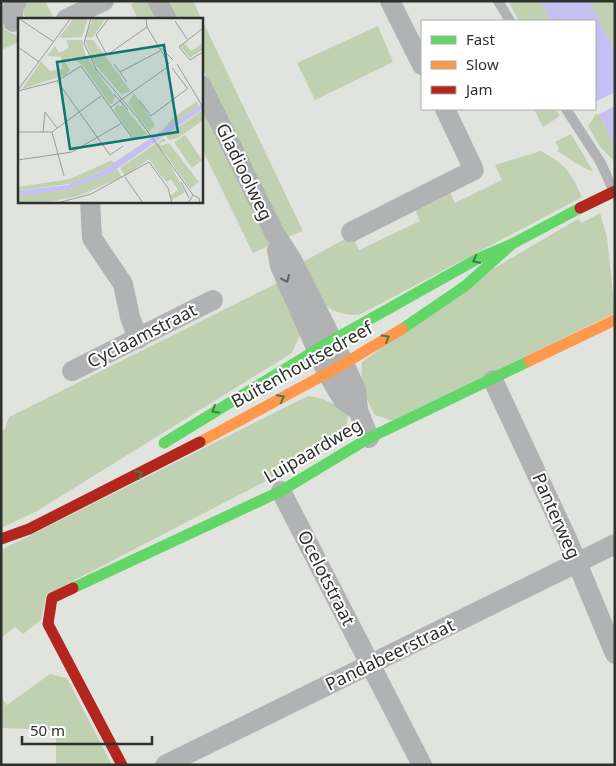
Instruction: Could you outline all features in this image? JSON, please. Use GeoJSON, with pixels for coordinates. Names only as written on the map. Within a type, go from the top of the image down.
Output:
{"type":"FeatureCollection","features":[{"type":"Feature","properties":{"kind":"main road","name":"Buitenhoutsedreef"},"geometry":{"type":"LineString","coordinates":[[158,447],[198,420],[324,345],[479,258],[512,244],[615,192]]}},
{"type":"Feature","properties":{"kind":"main road","name":"Buitenhoutsedreef"},"geometry":{"type":"LineString","coordinates":[[1,539],[29,529],[94,494],[148,470],[336,368],[412,323],[465,286],[512,244]]}},
{"type":"Feature","properties":{"kind":"main road","name":"Luipaardweg"},"geometry":{"type":"LineString","coordinates":[[122,765],[48,624],[52,598],[281,491],[369,438],[615,320]]}},
{"type":"Feature","properties":{"kind":"main road","name":"Buitenhoutsedreef"},"geometry":{"type":"LineString","coordinates":[[94,494],[141,458]]}},
{"type":"Feature","properties":{"kind":"street"},"geometry":{"type":"LineString","coordinates":[[11,26],[13,7],[17,1]]}},
{"type":"Feature","properties":{"kind":"street"},"geometry":{"type":"LineString","coordinates":[[68,18],[104,1]]}},
{"type":"Feature","properties":{"kind":"street"},"geometry":{"type":"LineString","coordinates":[[158,1],[166,18]]}},
{"type":"Feature","properties":{"kind":"street"},"geometry":{"type":"LineString","coordinates":[[390,1],[421,63]]}},
{"type":"Feature","properties":{"kind":"street","name":"Gladioolweg"},"geometry":{"type":"LineString","coordinates":[[202,87],[274,232],[292,260],[324,345],[336,368],[343,400],[358,410],[369,438]]}},
{"type":"Feature","properties":{"kind":"street"},"geometry":{"type":"LineString","coordinates":[[351,232],[474,170],[444,110]]}},
{"type":"Feature","properties":{"kind":"street"},"geometry":{"type":"LineString","coordinates":[[90,202],[92,238],[123,284],[130,317],[138,339]]}},
{"type":"Feature","properties":{"kind":"street","name":"Cyclaamstraat"},"geometry":{"type":"LineString","coordinates":[[72,371],[213,300]]}},
{"type":"Feature","properties":{"kind":"street","name":"Panterweg"},"geometry":{"type":"LineString","coordinates":[[493,380],[577,563],[615,654]]}},
{"type":"Feature","properties":{"kind":"street","name":"Ocelotstraat"},"geometry":{"type":"LineString","coordinates":[[281,491],[422,765]]}},
{"type":"Feature","properties":{"kind":"street","name":"Pandabeerstraat"},"geometry":{"type":"LineString","coordinates":[[165,765],[615,544]]}},
{"type":"Feature","properties":{"kind":"lane"},"geometry":{"type":"LineString","coordinates":[[498,1],[509,20]]}},
{"type":"Feature","properties":{"kind":"lane"},"geometry":{"type":"LineString","coordinates":[[567,110],[601,163],[615,192]]}},
{"type":"Feature","properties":{"kind":"green space"},"geometry":{"type":"Polygon","coordinates":[[[29,1],[45,1],[53,17],[26,18],[22,10],[29,1]]]}},
{"type":"Feature","properties":{"kind":"green space"},"geometry":{"type":"Polygon","coordinates":[[[140,1],[150,1],[158,18],[138,18],[131,4],[140,1]]]}},
{"type":"Feature","properties":{"kind":"green space"},"geometry":{"type":"Polygon","coordinates":[[[170,1],[193,1],[201,18],[178,18],[170,1]]]}},
{"type":"Feature","properties":{"kind":"green space"},"geometry":{"type":"Polygon","coordinates":[[[508,1],[541,1],[550,20],[518,20],[508,1]]]}},
{"type":"Feature","properties":{"kind":"green space"},"geometry":{"type":"Polygon","coordinates":[[[589,1],[615,1],[615,51],[589,1]]]}},
{"type":"Feature","properties":{"kind":"green space"},"geometry":{"type":"Polygon","coordinates":[[[202,20],[303,231],[285,238],[202,68],[202,20]]]}},
{"type":"Feature","properties":{"kind":"green space"},"geometry":{"type":"Polygon","coordinates":[[[1,22],[5,30],[18,36],[18,42],[1,50],[1,22]]]}},
{"type":"Feature","properties":{"kind":"green space"},"geometry":{"type":"Polygon","coordinates":[[[378,26],[393,62],[315,100],[297,63],[378,26]]]}},
{"type":"Feature","properties":{"kind":"green space"},"geometry":{"type":"Polygon","coordinates":[[[202,107],[271,245],[253,253],[202,149],[202,107]]]}},
{"type":"Feature","properties":{"kind":"green space"},"geometry":{"type":"Polygon","coordinates":[[[534,110],[556,110],[560,116],[543,127],[534,110]]]}},
{"type":"Feature","properties":{"kind":"green space"},"geometry":{"type":"Polygon","coordinates":[[[598,111],[615,147],[615,162],[601,148],[588,126],[598,111]]]}},
{"type":"Feature","properties":{"kind":"green space"},"geometry":{"type":"Polygon","coordinates":[[[571,134],[593,171],[580,166],[557,151],[559,148],[555,142],[571,134]]]}},
{"type":"Feature","properties":{"kind":"green space"},"geometry":{"type":"Polygon","coordinates":[[[541,151],[562,165],[574,181],[582,197],[359,315],[335,311],[327,306],[316,293],[301,263],[352,235],[359,250],[420,221],[413,206],[448,188],[455,203],[502,180],[495,165],[541,151]]]}},
{"type":"Feature","properties":{"kind":"green space"},"geometry":{"type":"Polygon","coordinates":[[[600,213],[607,237],[615,313],[393,421],[375,415],[364,390],[362,362],[491,270],[578,219],[582,223],[600,213]]]}},
{"type":"Feature","properties":{"kind":"green space"},"geometry":{"type":"Polygon","coordinates":[[[279,282],[300,335],[292,353],[37,511],[1,528],[1,431],[5,429],[9,417],[279,282]]]}},
{"type":"Feature","properties":{"kind":"green space"},"geometry":{"type":"Polygon","coordinates":[[[308,396],[330,402],[348,415],[345,440],[46,595],[41,620],[23,634],[15,627],[1,638],[1,550],[308,396]]]}},
{"type":"Feature","properties":{"kind":"green space"},"geometry":{"type":"Polygon","coordinates":[[[50,674],[67,678],[112,765],[56,765],[56,730],[1,728],[1,697],[7,705],[50,674]]]}},
{"type":"Feature","properties":{"kind":"shaded area"},"geometry":{"type":"Polygon","coordinates":[[[541,1],[589,1],[615,51],[615,147],[596,106],[596,20],[550,20],[541,1]]]}},
{"type":"Feature","properties":{"kind":"pier"},"geometry":{"type":"Polygon","coordinates":[[[615,92],[615,106],[597,115],[596,102],[615,92]]]}},
{"type":"Feature","properties":{"kind":"traffic: fast"},"geometry":{"type":"LineString","coordinates":[[164,443],[331,341],[479,258],[512,244],[580,208]]}},
{"type":"Feature","properties":{"kind":"traffic: fast"},"geometry":{"type":"LineString","coordinates":[[402,329],[465,286],[512,244]]}},
{"type":"Feature","properties":{"kind":"traffic: fast"},"geometry":{"type":"LineString","coordinates":[[73,588],[281,491],[369,438],[529,361]]}},
{"type":"Feature","properties":{"kind":"traffic: slow"},"geometry":{"type":"LineString","coordinates":[[529,361],[615,320]]}},
{"type":"Feature","properties":{"kind":"traffic: slow"},"geometry":{"type":"LineString","coordinates":[[200,442],[335,369],[402,329]]}},
{"type":"Feature","properties":{"kind":"traffic: jam"},"geometry":{"type":"LineString","coordinates":[[580,208],[615,191]]}},
{"type":"Feature","properties":{"kind":"traffic: jam"},"geometry":{"type":"LineString","coordinates":[[1,539],[29,529],[200,442]]}},
{"type":"Feature","properties":{"kind":"traffic: jam"},"geometry":{"type":"LineString","coordinates":[[73,588],[52,598],[48,624],[122,765]]}}]}
